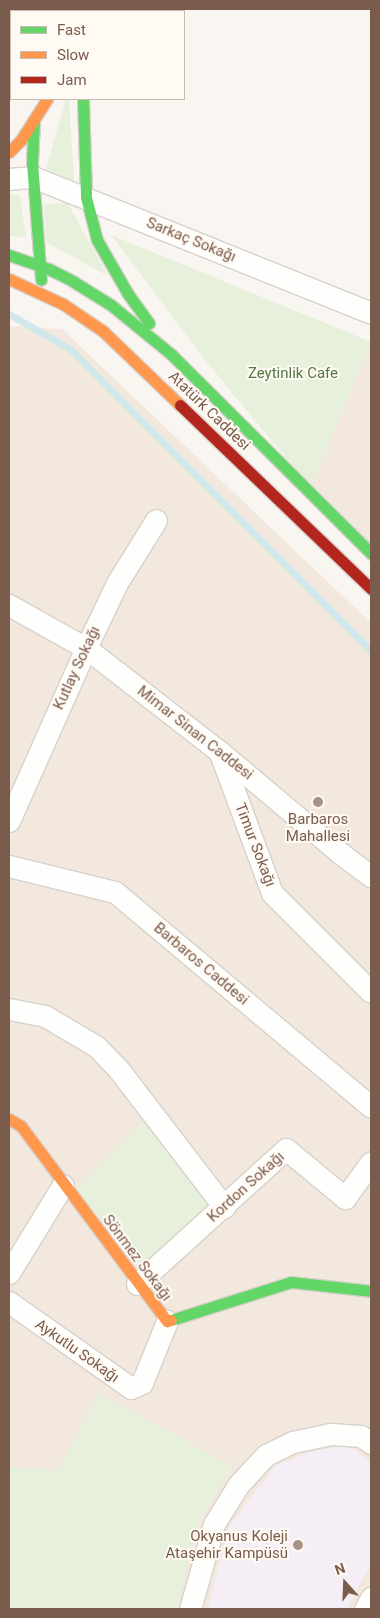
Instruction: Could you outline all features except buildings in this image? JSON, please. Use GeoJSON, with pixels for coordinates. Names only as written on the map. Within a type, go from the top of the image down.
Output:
{"type":"FeatureCollection","features":[{"type":"Feature","properties":{"kind":"street"},"geometry":{"type":"LineString","coordinates":[[9,152],[21,140],[46,100]]}},
{"type":"Feature","properties":{"kind":"street"},"geometry":{"type":"LineString","coordinates":[[84,100],[86,197],[98,240],[128,294],[172,355]]}},
{"type":"Feature","properties":{"kind":"street"},"geometry":{"type":"LineString","coordinates":[[34,120],[33,177],[42,293]]}},
{"type":"Feature","properties":{"kind":"street","name":"Sarkaç Sokağı"},"geometry":{"type":"LineString","coordinates":[[9,179],[33,177],[371,313]]}},
{"type":"Feature","properties":{"kind":"street","name":"Atatürk Caddesi"},"geometry":{"type":"LineString","coordinates":[[9,255],[39,265],[74,282],[112,305],[172,355],[371,553]]}},
{"type":"Feature","properties":{"kind":"street","name":"Atatürk Caddesi"},"geometry":{"type":"LineString","coordinates":[[9,279],[63,304],[103,331],[371,589]]}},
{"type":"Feature","properties":{"kind":"street","name":"Kutlay Sokağı"},"geometry":{"type":"LineString","coordinates":[[9,821],[117,583],[156,520]]}},
{"type":"Feature","properties":{"kind":"street","name":"Mimar Sinan Caddesi"},"geometry":{"type":"LineString","coordinates":[[9,605],[86,648],[220,750],[340,853],[371,876]]}},
{"type":"Feature","properties":{"kind":"street","name":"Timur Sokağı"},"geometry":{"type":"LineString","coordinates":[[220,750],[272,893],[371,992]]}},
{"type":"Feature","properties":{"kind":"street","name":"Barbaros Caddesi"},"geometry":{"type":"LineString","coordinates":[[9,866],[115,892],[371,1107]]}},
{"type":"Feature","properties":{"kind":"street"},"geometry":{"type":"LineString","coordinates":[[9,1009],[45,1016],[96,1046],[119,1070],[224,1207]]}},
{"type":"Feature","properties":{"kind":"street","name":"Sönmez Sokağı"},"geometry":{"type":"LineString","coordinates":[[9,1119],[21,1126],[63,1185],[166,1321],[291,1282],[371,1291]]}},
{"type":"Feature","properties":{"kind":"street","name":"Kordon Sokağı"},"geometry":{"type":"LineString","coordinates":[[137,1284],[286,1149],[345,1198],[371,1162]]}},
{"type":"Feature","properties":{"kind":"street"},"geometry":{"type":"LineString","coordinates":[[9,1273],[63,1185]]}},
{"type":"Feature","properties":{"kind":"street","name":"Aykutlu Sokağı"},"geometry":{"type":"LineString","coordinates":[[9,1302],[130,1388],[142,1383],[166,1321]]}},
{"type":"Feature","properties":{"kind":"street"},"geometry":{"type":"LineString","coordinates":[[190,1609],[214,1524],[239,1484],[266,1455],[293,1442],[331,1434],[361,1436],[371,1443]]}},
{"type":"Feature","properties":{"kind":"street"},"geometry":{"type":"LineString","coordinates":[[365,1609],[371,1598]]}},
{"type":"Feature","properties":{"kind":"shaded area"},"geometry":{"type":"Polygon","coordinates":[[[9,9],[57,9],[10,10],[9,100],[9,9]]]}},
{"type":"Feature","properties":{"kind":"shaded area"},"geometry":{"type":"Polygon","coordinates":[[[9,326],[62,329],[371,623],[371,1609],[9,1609],[9,326]]]}},
{"type":"Feature","properties":{"kind":"shaded area"},"geometry":{"type":"Polygon","coordinates":[[[371,342],[371,546],[310,487],[371,342]]]}},
{"type":"Feature","properties":{"kind":"shaded area","name":"Okyanus Koleji Ataşehir Kampüsü"},"geometry":{"type":"Polygon","coordinates":[[[342,1446],[356,1451],[371,1462],[371,1563],[347,1609],[208,1609],[229,1527],[276,1465],[311,1452],[342,1446]]]}},
{"type":"Feature","properties":{"kind":"green space"},"geometry":{"type":"Polygon","coordinates":[[[66,100],[69,100],[74,181],[46,169],[66,100]]]}},
{"type":"Feature","properties":{"kind":"green space"},"geometry":{"type":"Polygon","coordinates":[[[9,194],[20,195],[26,238],[9,235],[9,194]]]}},
{"type":"Feature","properties":{"kind":"green space"},"geometry":{"type":"Polygon","coordinates":[[[67,202],[108,276],[46,242],[44,205],[67,202]]]}},
{"type":"Feature","properties":{"kind":"green space","name":"Zeytinlik Cafe"},"geometry":{"type":"Polygon","coordinates":[[[111,235],[371,342],[310,487],[205,360],[111,235]]]}},
{"type":"Feature","properties":{"kind":"green space"},"geometry":{"type":"Polygon","coordinates":[[[146,1117],[217,1209],[144,1271],[76,1190],[146,1117]]]}},
{"type":"Feature","properties":{"kind":"green space"},"geometry":{"type":"Polygon","coordinates":[[[99,1394],[232,1466],[195,1529],[178,1609],[9,1609],[9,1467],[59,1470],[99,1394]]]}},
{"type":"Feature","properties":{"kind":"waterway"},"geometry":{"type":"LineString","coordinates":[[9,314],[70,349],[371,651]]}},
{"type":"Feature","properties":{"kind":"traffic: fast"},"geometry":{"type":"LineString","coordinates":[[83,100],[86,197],[97,240],[128,294],[149,323]]}},
{"type":"Feature","properties":{"kind":"traffic: fast"},"geometry":{"type":"LineString","coordinates":[[34,120],[32,163],[41,280]]}},
{"type":"Feature","properties":{"kind":"traffic: fast"},"geometry":{"type":"LineString","coordinates":[[9,255],[49,269],[74,282],[111,305],[172,355],[371,553]]}},
{"type":"Feature","properties":{"kind":"traffic: fast"},"geometry":{"type":"LineString","coordinates":[[171,1320],[291,1282],[371,1291]]}},
{"type":"Feature","properties":{"kind":"traffic: slow"},"geometry":{"type":"LineString","coordinates":[[9,152],[21,140],[46,100]]}},
{"type":"Feature","properties":{"kind":"traffic: slow"},"geometry":{"type":"LineString","coordinates":[[9,279],[63,304],[103,331],[180,405]]}},
{"type":"Feature","properties":{"kind":"traffic: slow"},"geometry":{"type":"LineString","coordinates":[[9,1119],[21,1126],[167,1321],[171,1320]]}},
{"type":"Feature","properties":{"kind":"traffic: jam"},"geometry":{"type":"LineString","coordinates":[[180,405],[371,589]]}},
{"type":"Feature","properties":{"kind":"place","name":"Barbaros Mahallesi"},"geometry":{"type":"Point","coordinates":[318,802]}},
{"type":"Feature","properties":{"kind":"place","name":"Okyanus Koleji Ataşehir Kampüsü"},"geometry":{"type":"Point","coordinates":[298,1545]}}]}
